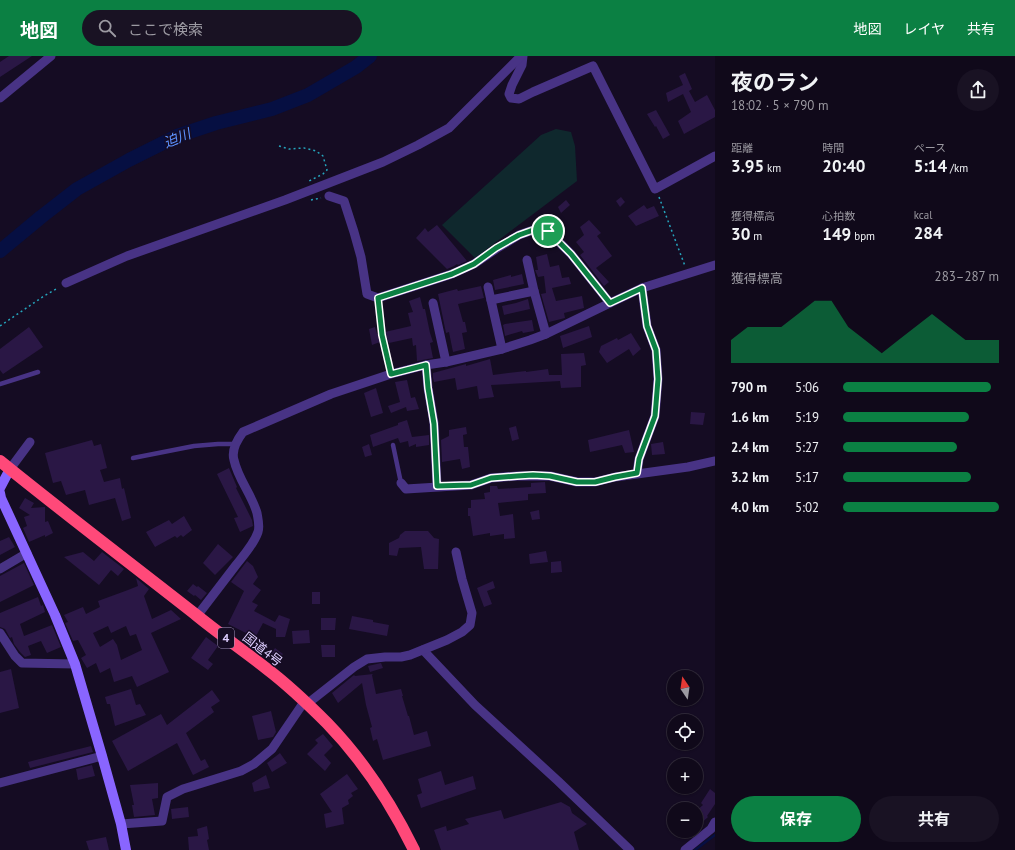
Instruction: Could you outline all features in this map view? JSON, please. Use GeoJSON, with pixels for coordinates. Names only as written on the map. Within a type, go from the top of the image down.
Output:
{"type":"FeatureCollection","features":[{"type":"Feature","properties":{"kind":"highway","name":"国道4号"},"geometry":{"type":"LineString","coordinates":[[3,463],[268,670],[306,703],[358,759],[403,828],[414,850]]}},
{"type":"Feature","properties":{"kind":"street"},"geometry":{"type":"LineString","coordinates":[[0,98],[51,56]]}},
{"type":"Feature","properties":{"kind":"street"},"geometry":{"type":"LineString","coordinates":[[522,56],[522,65],[509,94],[512,98],[519,99],[594,66],[656,189],[715,156]]}},
{"type":"Feature","properties":{"kind":"street"},"geometry":{"type":"LineString","coordinates":[[66,283],[127,256],[285,200],[383,162],[418,145],[449,128],[522,56]]}},
{"type":"Feature","properties":{"kind":"street"},"geometry":{"type":"LineString","coordinates":[[329,196],[344,201],[361,257],[367,294],[378,298],[452,274],[474,264],[496,248],[519,235],[536,229],[548,231],[571,254],[610,303]]}},
{"type":"Feature","properties":{"kind":"street"},"geometry":{"type":"LineString","coordinates":[[528,260],[534,291],[546,334]]}},
{"type":"Feature","properties":{"kind":"street"},"geometry":{"type":"LineString","coordinates":[[197,616],[252,544],[258,531],[258,518],[255,505],[234,460],[236,444],[238,438],[243,432],[331,394],[391,374],[502,349],[546,334],[642,288],[715,265]]}},
{"type":"Feature","properties":{"kind":"street"},"geometry":{"type":"LineString","coordinates":[[488,288],[502,349]]}},
{"type":"Feature","properties":{"kind":"street"},"geometry":{"type":"LineString","coordinates":[[637,473],[639,459],[655,416],[658,379],[656,350],[647,326],[642,288]]}},
{"type":"Feature","properties":{"kind":"street"},"geometry":{"type":"LineString","coordinates":[[490,300],[534,291]]}},
{"type":"Feature","properties":{"kind":"street"},"geometry":{"type":"LineString","coordinates":[[433,303],[446,362]]}},
{"type":"Feature","properties":{"kind":"street"},"geometry":{"type":"LineString","coordinates":[[426,365],[434,424],[437,486]]}},
{"type":"Feature","properties":{"kind":"street"},"geometry":{"type":"LineString","coordinates":[[0,488],[3,463],[30,442]]}},
{"type":"Feature","properties":{"kind":"street"},"geometry":{"type":"LineString","coordinates":[[401,483],[406,489],[471,485],[491,478],[533,475],[550,476],[577,482],[595,482],[637,473],[688,467],[715,461]]}},
{"type":"Feature","properties":{"kind":"street"},"geometry":{"type":"LineString","coordinates":[[0,493],[55,615],[75,664],[121,824],[126,850]]}},
{"type":"Feature","properties":{"kind":"street"},"geometry":{"type":"LineString","coordinates":[[121,824],[162,822],[166,797],[182,789],[241,772],[254,764],[272,749],[306,703],[367,659],[410,655],[447,640],[462,632],[470,625],[472,613],[456,552]]}},
{"type":"Feature","properties":{"kind":"street"},"geometry":{"type":"LineString","coordinates":[[0,569],[27,553]]}},
{"type":"Feature","properties":{"kind":"street"},"geometry":{"type":"LineString","coordinates":[[0,633],[15,656],[22,663],[75,664]]}},
{"type":"Feature","properties":{"kind":"street"},"geometry":{"type":"LineString","coordinates":[[423,650],[475,705],[558,781],[630,850]]}},
{"type":"Feature","properties":{"kind":"street"},"geometry":{"type":"LineString","coordinates":[[0,783],[102,756]]}},
{"type":"Feature","properties":{"kind":"street"},"geometry":{"type":"LineString","coordinates":[[685,850],[711,829],[715,822]]}},
{"type":"Feature","properties":{"kind":"lane"},"geometry":{"type":"LineString","coordinates":[[378,298],[382,335],[391,374]]}},
{"type":"Feature","properties":{"kind":"lane"},"geometry":{"type":"LineString","coordinates":[[0,384],[38,372]]}},
{"type":"Feature","properties":{"kind":"lane"},"geometry":{"type":"LineString","coordinates":[[133,458],[194,446],[236,444]]}},
{"type":"Feature","properties":{"kind":"lane"},"geometry":{"type":"LineString","coordinates":[[394,445],[401,483]]}},
{"type":"Feature","properties":{"kind":"path"},"geometry":{"type":"LineString","coordinates":[[279,146],[289,149],[304,148],[316,151],[323,156],[327,170],[323,174],[306,182]]}},
{"type":"Feature","properties":{"kind":"path"},"geometry":{"type":"LineString","coordinates":[[656,189],[688,274]]}},
{"type":"Feature","properties":{"kind":"path"},"geometry":{"type":"LineString","coordinates":[[0,326],[66,283]]}},
{"type":"Feature","properties":{"kind":"green space"},"geometry":{"type":"Polygon","coordinates":[[[556,129],[571,132],[575,146],[577,181],[475,258],[442,225],[541,135],[556,129]]]}},
{"type":"Feature","properties":{"kind":"building"},"geometry":{"type":"Polygon","coordinates":[[[9,56],[32,56],[0,77],[0,62],[9,56]]]}},
{"type":"Feature","properties":{"kind":"building"},"geometry":{"type":"Polygon","coordinates":[[[685,73],[692,89],[689,91],[695,102],[707,95],[715,110],[715,117],[684,134],[678,121],[691,112],[683,94],[668,102],[666,93],[683,85],[679,76],[685,73]]]}},
{"type":"Feature","properties":{"kind":"building"},"geometry":{"type":"Polygon","coordinates":[[[656,110],[670,135],[663,139],[647,114],[656,110]]]}},
{"type":"Feature","properties":{"kind":"building"},"geometry":{"type":"Polygon","coordinates":[[[621,197],[625,202],[620,207],[616,201],[621,197]]]}},
{"type":"Feature","properties":{"kind":"building"},"geometry":{"type":"Polygon","coordinates":[[[566,200],[570,205],[561,213],[558,207],[566,200]]]}},
{"type":"Feature","properties":{"kind":"building"},"geometry":{"type":"Polygon","coordinates":[[[644,205],[647,209],[654,206],[659,216],[636,226],[628,216],[644,205]]]}},
{"type":"Feature","properties":{"kind":"building"},"geometry":{"type":"Polygon","coordinates":[[[589,220],[601,233],[597,236],[612,256],[596,268],[609,282],[604,286],[580,255],[584,252],[576,242],[584,235],[580,227],[589,220]]]}},
{"type":"Feature","properties":{"kind":"building"},"geometry":{"type":"Polygon","coordinates":[[[437,225],[467,261],[447,269],[416,238],[425,228],[428,232],[437,225]]]}},
{"type":"Feature","properties":{"kind":"building"},"geometry":{"type":"Polygon","coordinates":[[[547,254],[550,267],[559,265],[562,278],[569,277],[571,284],[552,288],[556,301],[582,296],[584,308],[564,313],[565,318],[549,322],[541,294],[546,293],[544,276],[538,277],[535,270],[538,270],[536,257],[547,254]]]}},
{"type":"Feature","properties":{"kind":"building"},"geometry":{"type":"Polygon","coordinates":[[[522,274],[524,284],[495,290],[493,280],[511,275],[511,277],[522,274]]]}},
{"type":"Feature","properties":{"kind":"building"},"geometry":{"type":"Polygon","coordinates":[[[481,286],[484,298],[458,304],[467,332],[462,333],[465,349],[453,352],[449,332],[446,333],[438,294],[457,289],[458,291],[481,286]]]}},
{"type":"Feature","properties":{"kind":"building"},"geometry":{"type":"Polygon","coordinates":[[[420,297],[423,309],[425,309],[433,342],[430,343],[433,358],[417,361],[416,345],[413,346],[412,338],[389,343],[385,332],[411,326],[408,313],[413,312],[409,301],[420,297]]]}},
{"type":"Feature","properties":{"kind":"building"},"geometry":{"type":"Polygon","coordinates":[[[528,299],[530,309],[504,315],[502,306],[528,299]]]}},
{"type":"Feature","properties":{"kind":"building"},"geometry":{"type":"Polygon","coordinates":[[[532,320],[534,331],[523,333],[522,331],[505,336],[503,325],[532,320]]]}},
{"type":"Feature","properties":{"kind":"building"},"geometry":{"type":"Polygon","coordinates":[[[589,326],[592,337],[563,348],[560,336],[589,326]]]}},
{"type":"Feature","properties":{"kind":"building"},"geometry":{"type":"Polygon","coordinates":[[[29,327],[43,347],[3,374],[0,370],[0,349],[29,327]]]}},
{"type":"Feature","properties":{"kind":"building"},"geometry":{"type":"Polygon","coordinates":[[[375,327],[380,342],[372,345],[369,329],[375,327]]]}},
{"type":"Feature","properties":{"kind":"building"},"geometry":{"type":"Polygon","coordinates":[[[631,333],[641,349],[633,356],[629,349],[607,363],[599,352],[601,346],[617,338],[618,340],[631,333]]]}},
{"type":"Feature","properties":{"kind":"building"},"geometry":{"type":"Polygon","coordinates":[[[584,353],[586,365],[581,366],[581,387],[561,388],[560,381],[491,385],[494,397],[479,399],[477,386],[457,390],[455,378],[434,382],[433,378],[433,373],[490,359],[493,375],[548,369],[549,375],[562,375],[561,354],[584,353]]]}},
{"type":"Feature","properties":{"kind":"building"},"geometry":{"type":"Polygon","coordinates":[[[407,380],[411,398],[415,397],[419,409],[407,411],[406,407],[391,413],[388,406],[400,402],[395,382],[407,380]]]}},
{"type":"Feature","properties":{"kind":"building"},"geometry":{"type":"Polygon","coordinates":[[[376,388],[383,413],[371,417],[364,393],[376,388]]]}},
{"type":"Feature","properties":{"kind":"building"},"geometry":{"type":"Polygon","coordinates":[[[691,412],[705,413],[703,425],[690,424],[691,412]]]}},
{"type":"Feature","properties":{"kind":"building"},"geometry":{"type":"Polygon","coordinates":[[[407,420],[412,437],[429,435],[429,445],[416,447],[416,444],[409,447],[408,441],[400,443],[398,438],[373,447],[370,435],[398,425],[398,423],[407,420]]]}},
{"type":"Feature","properties":{"kind":"building"},"geometry":{"type":"Polygon","coordinates":[[[516,426],[519,439],[512,441],[509,428],[516,426]]]}},
{"type":"Feature","properties":{"kind":"building"},"geometry":{"type":"Polygon","coordinates":[[[466,427],[467,434],[463,435],[464,447],[468,447],[470,467],[462,469],[460,459],[442,462],[441,440],[449,436],[449,430],[466,427]]]}},
{"type":"Feature","properties":{"kind":"building"},"geometry":{"type":"Polygon","coordinates":[[[629,430],[634,452],[625,453],[622,445],[590,452],[588,440],[629,430]]]}},
{"type":"Feature","properties":{"kind":"building"},"geometry":{"type":"Polygon","coordinates":[[[92,440],[94,446],[101,444],[107,468],[100,470],[104,482],[120,478],[122,489],[124,488],[131,518],[122,521],[115,498],[89,505],[85,490],[66,495],[61,481],[53,483],[45,453],[92,440]]]}},
{"type":"Feature","properties":{"kind":"building"},"geometry":{"type":"Polygon","coordinates":[[[663,442],[665,454],[652,455],[651,444],[663,442]]]}},
{"type":"Feature","properties":{"kind":"building"},"geometry":{"type":"Polygon","coordinates":[[[369,444],[372,455],[365,457],[362,447],[369,444]]]}},
{"type":"Feature","properties":{"kind":"building"},"geometry":{"type":"Polygon","coordinates":[[[229,468],[237,487],[236,488],[252,520],[253,526],[240,532],[234,518],[238,517],[217,474],[229,468]]]}},
{"type":"Feature","properties":{"kind":"building"},"geometry":{"type":"Polygon","coordinates":[[[545,482],[546,493],[528,494],[528,500],[498,503],[500,516],[513,514],[515,538],[504,539],[504,534],[490,536],[490,533],[473,536],[470,516],[468,516],[468,508],[471,508],[471,500],[485,499],[484,493],[490,492],[490,486],[497,486],[498,489],[531,487],[531,483],[545,482]]]}},
{"type":"Feature","properties":{"kind":"building"},"geometry":{"type":"Polygon","coordinates":[[[25,498],[34,503],[31,508],[45,507],[45,522],[48,521],[53,533],[29,542],[23,528],[27,526],[24,517],[30,515],[19,508],[25,498]]]}},
{"type":"Feature","properties":{"kind":"building"},"geometry":{"type":"Polygon","coordinates":[[[539,510],[540,519],[532,520],[530,512],[539,510]]]}},
{"type":"Feature","properties":{"kind":"building"},"geometry":{"type":"Polygon","coordinates":[[[184,516],[192,530],[183,537],[181,535],[177,538],[175,536],[155,547],[146,532],[169,520],[172,524],[184,516]]]}},
{"type":"Feature","properties":{"kind":"building"},"geometry":{"type":"Polygon","coordinates":[[[405,531],[428,531],[434,538],[439,539],[438,569],[424,569],[421,547],[399,548],[397,556],[389,555],[389,543],[399,538],[405,531]]]}},
{"type":"Feature","properties":{"kind":"building"},"geometry":{"type":"Polygon","coordinates":[[[9,537],[15,547],[0,555],[0,541],[9,537]]]}},
{"type":"Feature","properties":{"kind":"building"},"geometry":{"type":"Polygon","coordinates":[[[218,544],[233,557],[215,575],[203,563],[218,544]]]}},
{"type":"Feature","properties":{"kind":"building"},"geometry":{"type":"Polygon","coordinates":[[[546,551],[548,562],[530,564],[529,554],[546,551]]]}},
{"type":"Feature","properties":{"kind":"building"},"geometry":{"type":"Polygon","coordinates":[[[83,552],[94,561],[102,552],[124,569],[118,576],[111,570],[99,585],[64,557],[83,552]]]}},
{"type":"Feature","properties":{"kind":"building"},"geometry":{"type":"Polygon","coordinates":[[[247,561],[253,566],[258,577],[253,584],[261,590],[252,602],[258,605],[254,611],[275,622],[279,615],[290,619],[285,637],[276,637],[276,629],[263,623],[255,638],[228,624],[244,591],[231,582],[247,561]]]}},
{"type":"Feature","properties":{"kind":"building"},"geometry":{"type":"Polygon","coordinates":[[[561,561],[562,572],[551,573],[551,562],[561,561]]]}},
{"type":"Feature","properties":{"kind":"building"},"geometry":{"type":"Polygon","coordinates":[[[24,563],[34,585],[0,602],[0,576],[24,563]]]}},
{"type":"Feature","properties":{"kind":"building"},"geometry":{"type":"Polygon","coordinates":[[[136,578],[149,589],[144,596],[152,619],[171,610],[181,619],[151,633],[169,672],[137,687],[132,676],[114,682],[110,668],[100,673],[96,663],[87,668],[81,658],[86,655],[78,640],[73,641],[65,623],[68,622],[64,615],[83,607],[86,614],[100,607],[98,601],[138,586],[136,578]],[[108,626],[93,633],[100,647],[113,639],[117,645],[121,660],[142,650],[136,634],[130,636],[126,626],[111,633],[108,626]]]}},
{"type":"Feature","properties":{"kind":"building"},"geometry":{"type":"Polygon","coordinates":[[[493,581],[495,588],[487,591],[492,604],[484,607],[477,588],[493,581]]]}},
{"type":"Feature","properties":{"kind":"building"},"geometry":{"type":"Polygon","coordinates":[[[193,584],[207,593],[201,600],[187,591],[193,584]]]}},
{"type":"Feature","properties":{"kind":"building"},"geometry":{"type":"Polygon","coordinates":[[[312,592],[320,592],[320,604],[312,604],[312,592]]]}},
{"type":"Feature","properties":{"kind":"building"},"geometry":{"type":"Polygon","coordinates":[[[38,597],[45,612],[20,624],[24,636],[52,625],[61,647],[47,653],[41,641],[28,646],[31,655],[25,657],[14,644],[12,637],[10,638],[5,629],[0,627],[0,613],[38,597]]]}},
{"type":"Feature","properties":{"kind":"building"},"geometry":{"type":"Polygon","coordinates":[[[352,616],[389,625],[387,636],[349,629],[352,616]]]}},
{"type":"Feature","properties":{"kind":"building"},"geometry":{"type":"Polygon","coordinates":[[[321,618],[336,618],[335,630],[321,630],[321,618]]]}},
{"type":"Feature","properties":{"kind":"building"},"geometry":{"type":"Polygon","coordinates":[[[309,630],[310,643],[293,644],[292,631],[309,630]]]}},
{"type":"Feature","properties":{"kind":"building"},"geometry":{"type":"Polygon","coordinates":[[[206,637],[218,646],[208,660],[213,664],[208,670],[191,658],[206,637]]]}},
{"type":"Feature","properties":{"kind":"building"},"geometry":{"type":"Polygon","coordinates":[[[321,645],[335,645],[335,657],[322,657],[321,645]]]}},
{"type":"Feature","properties":{"kind":"building"},"geometry":{"type":"Polygon","coordinates":[[[275,648],[283,654],[278,660],[270,655],[275,648]]]}},
{"type":"Feature","properties":{"kind":"building"},"geometry":{"type":"Polygon","coordinates":[[[381,663],[383,668],[370,672],[368,666],[381,663]]]}},
{"type":"Feature","properties":{"kind":"building"},"geometry":{"type":"Polygon","coordinates":[[[11,669],[19,708],[0,713],[0,672],[11,669]]]}},
{"type":"Feature","properties":{"kind":"building"},"geometry":{"type":"Polygon","coordinates":[[[373,674],[376,694],[401,689],[414,735],[427,731],[431,746],[383,760],[377,739],[373,741],[370,728],[372,727],[362,683],[338,703],[332,693],[354,675],[373,674]]]}},
{"type":"Feature","properties":{"kind":"building"},"geometry":{"type":"Polygon","coordinates":[[[131,689],[136,705],[140,704],[146,715],[115,726],[110,704],[107,704],[105,697],[131,689]]]}},
{"type":"Feature","properties":{"kind":"building"},"geometry":{"type":"Polygon","coordinates":[[[212,690],[220,701],[211,707],[214,712],[186,733],[201,761],[205,759],[209,767],[193,775],[177,743],[128,771],[112,741],[161,714],[167,725],[212,690]]]}},
{"type":"Feature","properties":{"kind":"building"},"geometry":{"type":"Polygon","coordinates":[[[271,711],[276,732],[273,737],[258,740],[252,716],[271,711]]]}},
{"type":"Feature","properties":{"kind":"building"},"geometry":{"type":"Polygon","coordinates":[[[323,734],[333,746],[324,755],[331,763],[325,771],[307,754],[318,743],[315,740],[323,734]]]}},
{"type":"Feature","properties":{"kind":"building"},"geometry":{"type":"Polygon","coordinates":[[[91,746],[93,752],[30,768],[28,762],[91,746]]]}},
{"type":"Feature","properties":{"kind":"building"},"geometry":{"type":"Polygon","coordinates":[[[280,753],[287,763],[272,772],[267,763],[280,753]]]}},
{"type":"Feature","properties":{"kind":"building"},"geometry":{"type":"Polygon","coordinates":[[[92,765],[95,776],[78,780],[76,769],[92,765]]]}},
{"type":"Feature","properties":{"kind":"building"},"geometry":{"type":"Polygon","coordinates":[[[441,771],[445,785],[473,776],[476,789],[421,808],[417,795],[422,793],[418,779],[441,771]]]}},
{"type":"Feature","properties":{"kind":"building"},"geometry":{"type":"Polygon","coordinates":[[[347,774],[358,789],[351,793],[353,796],[348,800],[349,804],[342,808],[344,824],[326,828],[324,814],[332,812],[320,794],[347,774]]]}},
{"type":"Feature","properties":{"kind":"building"},"geometry":{"type":"Polygon","coordinates":[[[266,775],[270,788],[254,792],[252,783],[266,775]]]}},
{"type":"Feature","properties":{"kind":"building"},"geometry":{"type":"Polygon","coordinates":[[[158,783],[158,798],[152,799],[155,815],[134,817],[132,805],[134,805],[130,785],[158,783]]]}},
{"type":"Feature","properties":{"kind":"building"},"geometry":{"type":"Polygon","coordinates":[[[710,789],[715,793],[715,804],[707,816],[708,817],[703,822],[703,802],[702,802],[710,789]]]}},
{"type":"Feature","properties":{"kind":"building"},"geometry":{"type":"Polygon","coordinates":[[[561,802],[570,807],[572,813],[587,824],[574,832],[579,850],[441,850],[434,830],[446,826],[447,831],[469,824],[465,819],[501,810],[504,819],[561,802]]]}},
{"type":"Feature","properties":{"kind":"building"},"geometry":{"type":"Polygon","coordinates":[[[188,807],[189,817],[172,819],[171,809],[188,807]]]}},
{"type":"Feature","properties":{"kind":"building"},"geometry":{"type":"Polygon","coordinates":[[[207,826],[209,850],[189,850],[188,837],[198,836],[197,829],[207,826]]]}},
{"type":"Feature","properties":{"kind":"building"},"geometry":{"type":"Polygon","coordinates":[[[106,837],[109,850],[89,850],[86,841],[106,837]]]}},
{"type":"Feature","properties":{"kind":"waterway","name":"迫川"},"geometry":{"type":"LineString","coordinates":[[0,251],[77,189],[129,160],[177,136],[216,123],[272,109],[308,95],[356,67],[370,56]]}},
{"type":"Feature","properties":{"kind":"waterway"},"geometry":{"type":"LineString","coordinates":[[695,850],[715,835]]}},
{"type":"Feature","properties":{"kind":"route"},"geometry":{"type":"LineString","coordinates":[[536,229],[548,231],[571,254],[610,303],[642,288],[647,326],[656,350],[658,379],[655,416],[639,459],[637,473],[595,482],[577,482],[550,476],[533,475],[491,478],[471,485],[437,486],[434,424],[426,365],[391,374],[382,335],[378,298],[452,274],[474,264],[496,248],[519,235],[536,229]]}}]}
